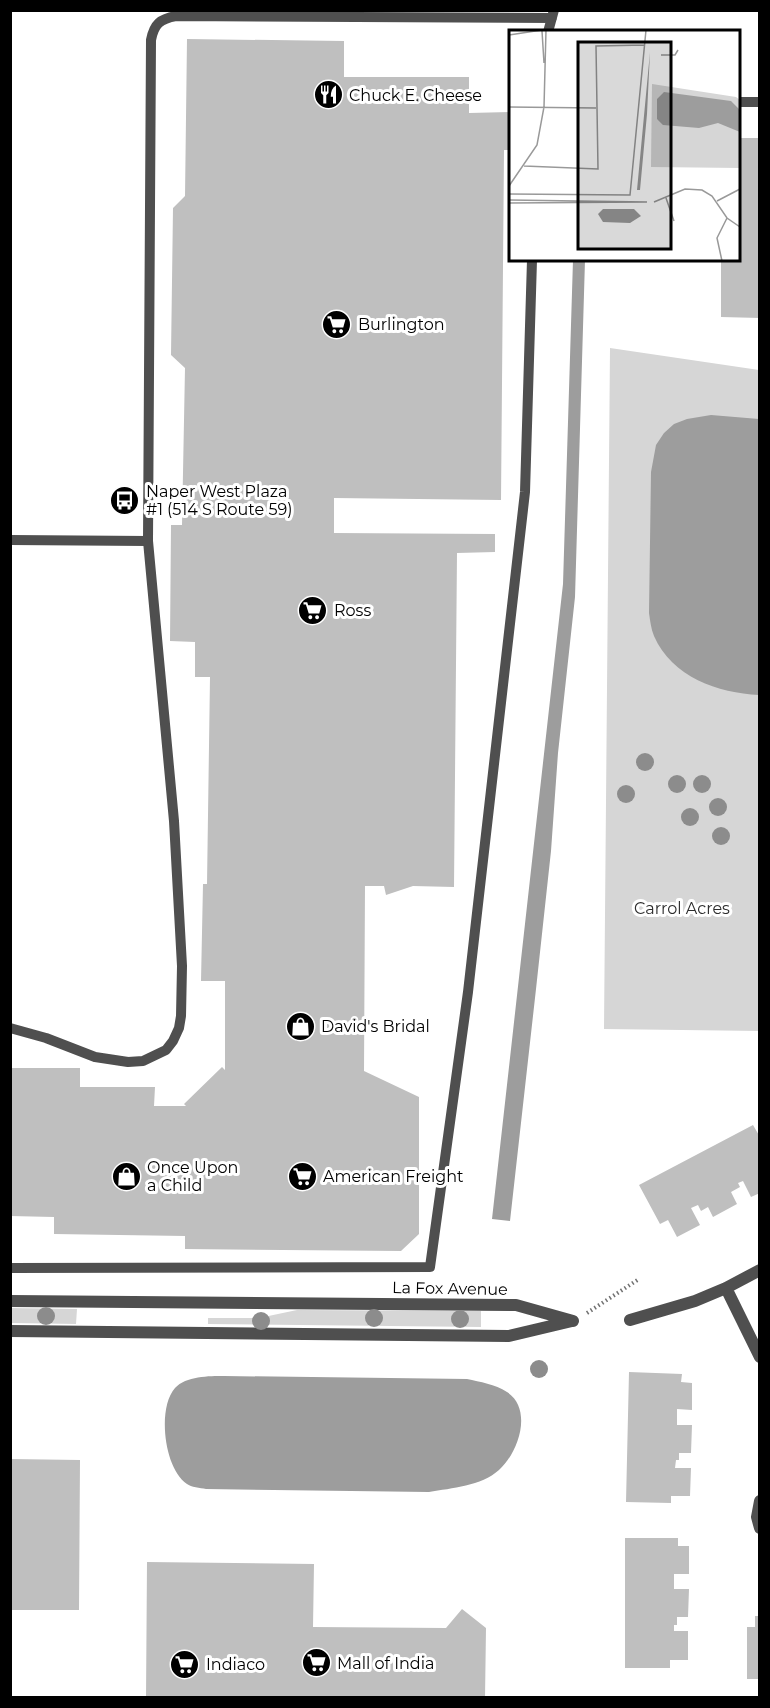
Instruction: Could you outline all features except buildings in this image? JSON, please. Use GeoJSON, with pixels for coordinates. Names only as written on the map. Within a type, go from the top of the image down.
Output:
{"type":"FeatureCollection","features":[{"type":"Feature","properties":{"kind":"street"},"geometry":{"type":"LineString","coordinates":[[630,1320],[694,1301],[726,1288],[759,1270]]}},
{"type":"Feature","properties":{"kind":"street"},"geometry":{"type":"LineString","coordinates":[[726,1288],[759,1357]]}},
{"type":"Feature","properties":{"kind":"street","name":"La Fox Avenue"},"geometry":{"type":"LineString","coordinates":[[10,1301],[516,1305],[573,1321],[510,1336],[10,1331]]}},
{"type":"Feature","properties":{"kind":"street"},"geometry":{"type":"LineString","coordinates":[[759,1501],[757,1517],[759,1528]]}},
{"type":"Feature","properties":{"kind":"lane"},"geometry":{"type":"LineString","coordinates":[[10,1028],[46,1038],[96,1057],[128,1062],[142,1061],[166,1050],[179,1028],[182,966],[179,892],[148,541],[153,31],[158,22],[176,16],[553,14],[549,30]]}},
{"type":"Feature","properties":{"kind":"lane"},"geometry":{"type":"LineString","coordinates":[[740,102],[759,102]]}},
{"type":"Feature","properties":{"kind":"lane"},"geometry":{"type":"LineString","coordinates":[[10,1268],[430,1267],[468,992],[525,492],[532,261]]}},
{"type":"Feature","properties":{"kind":"lane"},"geometry":{"type":"LineString","coordinates":[[10,540],[148,541]]}},
{"type":"Feature","properties":{"kind":"path"},"geometry":{"type":"LineString","coordinates":[[583,1315],[639,1279]]}},
{"type":"Feature","properties":{"kind":"green space","name":"Carrol Acres"},"geometry":{"type":"Polygon","coordinates":[[[610,348],[759,370],[760,1031],[604,1029],[610,348]]]}},
{"type":"Feature","properties":{"kind":"green space"},"geometry":{"type":"Polygon","coordinates":[[[11,1308],[77,1309],[76,1324],[11,1323],[11,1308]]]}},
{"type":"Feature","properties":{"kind":"green space"},"geometry":{"type":"Polygon","coordinates":[[[297,1310],[481,1311],[481,1327],[208,1324],[208,1318],[259,1318],[297,1310]]]}},
{"type":"Feature","properties":{"kind":"shaded area"},"geometry":{"type":"Polygon","coordinates":[[[573,261],[585,261],[575,597],[558,753],[551,851],[510,1221],[492,1219],[563,584],[573,261]]]}},
{"type":"Feature","properties":{"kind":"shaded area"},"geometry":{"type":"Polygon","coordinates":[[[711,415],[759,419],[759,695],[728,691],[684,672],[662,650],[654,636],[650,622],[651,472],[656,445],[674,424],[711,415]]]}},
{"type":"Feature","properties":{"kind":"shaded area"},"geometry":{"type":"Polygon","coordinates":[[[212,1376],[467,1379],[498,1387],[507,1392],[515,1399],[520,1409],[521,1419],[517,1442],[506,1462],[484,1480],[466,1486],[429,1492],[206,1489],[187,1484],[179,1476],[168,1452],[166,1409],[169,1397],[175,1388],[185,1381],[212,1376]]]}},
{"type":"Feature","properties":{"kind":"place","name":"Chuck E. Cheese"},"geometry":{"type":"Point","coordinates":[328,95]}},
{"type":"Feature","properties":{"kind":"place","name":"Burlington"},"geometry":{"type":"Point","coordinates":[337,324]}},
{"type":"Feature","properties":{"kind":"place","name":"Naper West Plaza #1 (514 S Route 59)"},"geometry":{"type":"Point","coordinates":[125,500]}},
{"type":"Feature","properties":{"kind":"place","name":"Ross"},"geometry":{"type":"Point","coordinates":[313,610]}},
{"type":"Feature","properties":{"kind":"place","name":"David's Bridal"},"geometry":{"type":"Point","coordinates":[300,1026]}},
{"type":"Feature","properties":{"kind":"place","name":"Once Upon a Child"},"geometry":{"type":"Point","coordinates":[126,1176]}},
{"type":"Feature","properties":{"kind":"place","name":"American Freight"},"geometry":{"type":"Point","coordinates":[302,1176]}},
{"type":"Feature","properties":{"kind":"place","name":"Mall of India"},"geometry":{"type":"Point","coordinates":[316,1663]}},
{"type":"Feature","properties":{"kind":"place","name":"Indiaco"},"geometry":{"type":"Point","coordinates":[185,1664]}}]}
